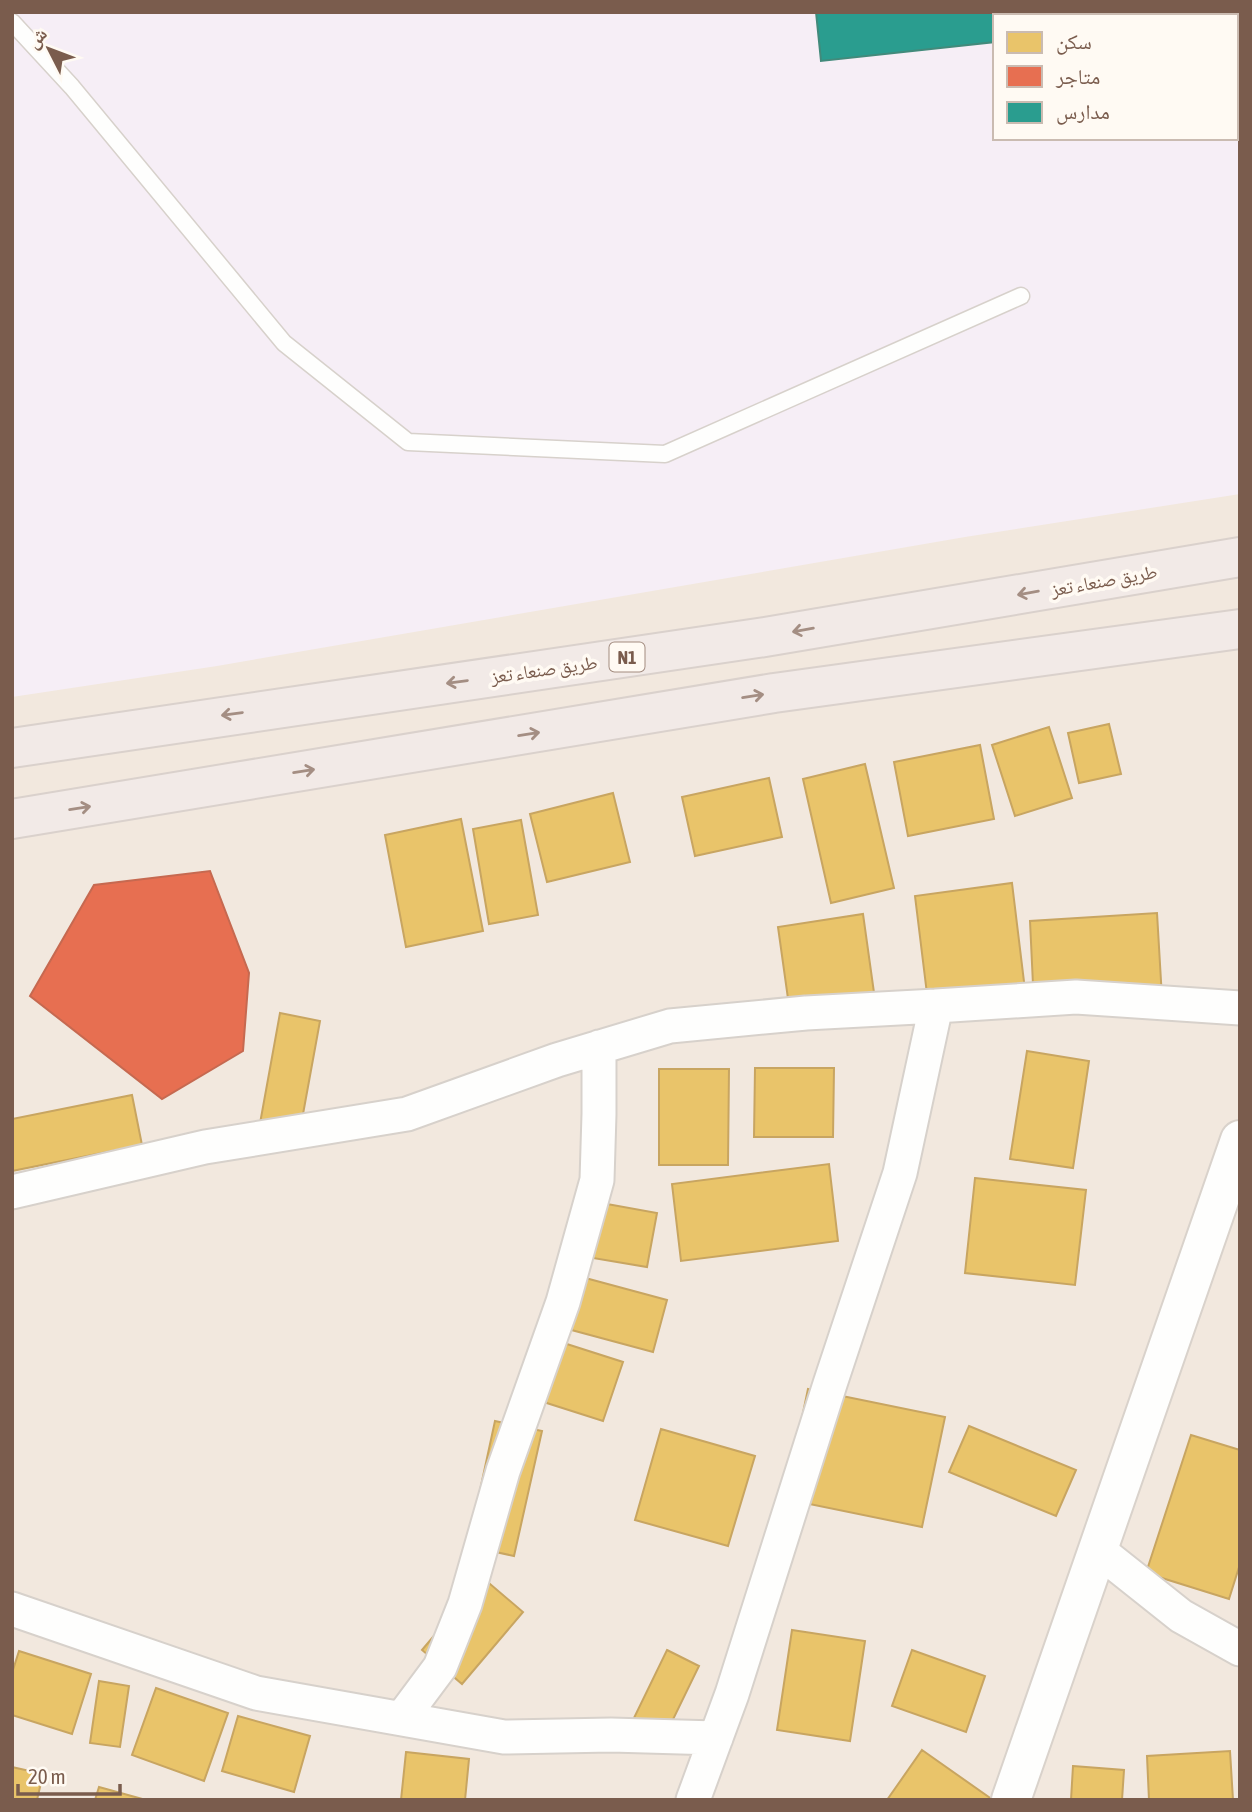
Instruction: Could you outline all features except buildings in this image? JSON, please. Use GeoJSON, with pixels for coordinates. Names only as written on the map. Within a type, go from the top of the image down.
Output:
{"type":"FeatureCollection","features":[{"type":"Feature","properties":{"kind":"highway","name":"طريق صنعاء تعز"},"geometry":{"type":"LineString","coordinates":[[12,748],[765,637],[1240,557]]}},
{"type":"Feature","properties":{"kind":"highway"},"geometry":{"type":"LineString","coordinates":[[12,818],[774,693],[1240,629]]}},
{"type":"Feature","properties":{"kind":"street"},"geometry":{"type":"LineString","coordinates":[[12,1192],[205,1147],[407,1114],[557,1060],[670,1026],[806,1013],[1076,997],[1240,1008]]}},
{"type":"Feature","properties":{"kind":"street"},"geometry":{"type":"LineString","coordinates":[[693,1800],[732,1694],[834,1370],[900,1172],[936,1006]]}},
{"type":"Feature","properties":{"kind":"street"},"geometry":{"type":"LineString","coordinates":[[402,1718],[440,1667],[465,1604],[503,1471],[563,1302],[597,1180],[599,1047]]}},
{"type":"Feature","properties":{"kind":"street"},"geometry":{"type":"LineString","coordinates":[[1011,1800],[1240,1140]]}},
{"type":"Feature","properties":{"kind":"street"},"geometry":{"type":"LineString","coordinates":[[1098,1550],[1181,1616],[1240,1649]]}},
{"type":"Feature","properties":{"kind":"street"},"geometry":{"type":"LineString","coordinates":[[12,1609],[256,1693],[505,1737],[611,1735],[716,1738]]}},
{"type":"Feature","properties":{"kind":"lane"},"geometry":{"type":"LineString","coordinates":[[12,22],[72,87],[284,343],[408,442],[665,454],[1021,296]]}},
{"type":"Feature","properties":{"kind":"shaded area"},"geometry":{"type":"Polygon","coordinates":[[[12,12],[1240,12],[1240,1800],[12,1800],[12,12]]]}},
{"type":"Feature","properties":{"kind":"shaded area"},"geometry":{"type":"Polygon","coordinates":[[[12,12],[1240,12],[1240,494],[965,537],[217,666],[12,697],[12,12]]]}}]}
